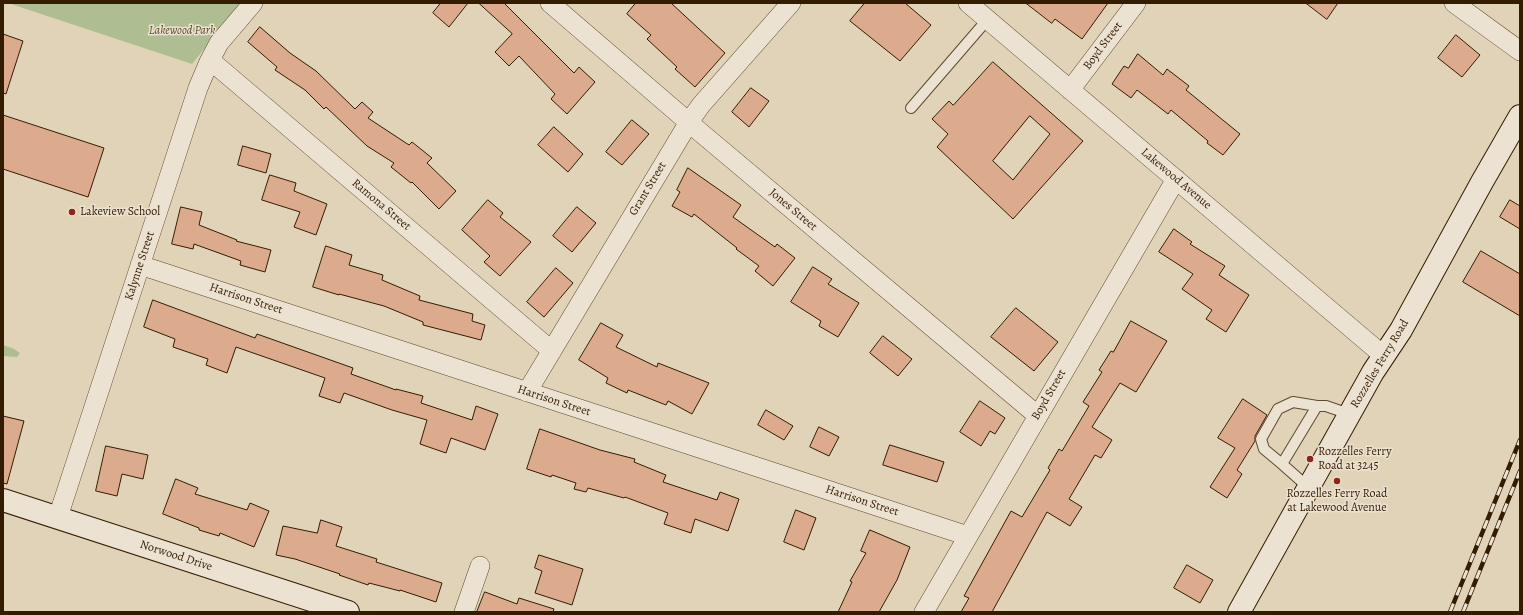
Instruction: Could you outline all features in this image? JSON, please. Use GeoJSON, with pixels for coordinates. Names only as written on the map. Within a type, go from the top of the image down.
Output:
{"type":"FeatureCollection","features":[{"type":"Feature","properties":{"kind":"street","name":"Kalynne Street"},"geometry":{"type":"LineString","coordinates":[[58,517],[198,88],[219,43],[253,3]]}},
{"type":"Feature","properties":{"kind":"street","name":"Jones Street"},"geometry":{"type":"LineString","coordinates":[[550,3],[689,122],[1038,415]]}},
{"type":"Feature","properties":{"kind":"street","name":"Grant Street"},"geometry":{"type":"LineString","coordinates":[[528,392],[701,104],[791,3]]}},
{"type":"Feature","properties":{"kind":"street","name":"Lakewood Avenue"},"geometry":{"type":"LineString","coordinates":[[968,3],[1384,356]]}},
{"type":"Feature","properties":{"kind":"street","name":"Boyd Street"},"geometry":{"type":"LineString","coordinates":[[1070,90],[1136,3]]}},
{"type":"Feature","properties":{"kind":"street"},"geometry":{"type":"LineString","coordinates":[[1454,3],[1520,51]]}},
{"type":"Feature","properties":{"kind":"street","name":"Ramona Street"},"geometry":{"type":"LineString","coordinates":[[210,60],[552,351]]}},
{"type":"Feature","properties":{"kind":"street","name":"Rozzelles Ferry Road"},"geometry":{"type":"LineString","coordinates":[[1240,612],[1349,414],[1373,372],[1401,330],[1520,116]]}},
{"type":"Feature","properties":{"kind":"street","name":"Boyd Street"},"geometry":{"type":"LineString","coordinates":[[924,612],[1176,179]]}},
{"type":"Feature","properties":{"kind":"street","name":"Harrison Street"},"geometry":{"type":"LineString","coordinates":[[140,265],[968,536]]}},
{"type":"Feature","properties":{"kind":"street","name":"Norwood Drive"},"geometry":{"type":"LineString","coordinates":[[3,500],[348,612]]}},
{"type":"Feature","properties":{"kind":"street"},"geometry":{"type":"LineString","coordinates":[[464,612],[480,566]]}},
{"type":"Feature","properties":{"kind":"lane"},"geometry":{"type":"LineString","coordinates":[[911,108],[988,20]]}},
{"type":"Feature","properties":{"kind":"lane"},"geometry":{"type":"LineString","coordinates":[[1308,487],[1264,449],[1261,439],[1278,409],[1293,402],[1326,406],[1349,414]]}},
{"type":"Feature","properties":{"kind":"lane"},"geometry":{"type":"LineString","coordinates":[[1282,464],[1317,406]]}},
{"type":"Feature","properties":{"kind":"green space","name":"Lakewood Park"},"geometry":{"type":"Polygon","coordinates":[[[8,3],[241,3],[192,64],[8,3]]]}},
{"type":"Feature","properties":{"kind":"green space"},"geometry":{"type":"Polygon","coordinates":[[[3,345],[20,353],[17,357],[3,356],[3,345]]]}},
{"type":"Feature","properties":{"kind":"building"},"geometry":{"type":"Polygon","coordinates":[[[441,3],[468,3],[449,27],[433,13],[441,3]]]}},
{"type":"Feature","properties":{"kind":"building"},"geometry":{"type":"Polygon","coordinates":[[[479,3],[504,3],[574,73],[579,67],[595,82],[567,114],[551,99],[555,94],[519,56],[509,66],[495,52],[512,34],[479,3]]]}},
{"type":"Feature","properties":{"kind":"building"},"geometry":{"type":"Polygon","coordinates":[[[636,3],[671,3],[725,53],[695,87],[675,69],[677,67],[647,39],[651,35],[627,14],[636,3]]]}},
{"type":"Feature","properties":{"kind":"building"},"geometry":{"type":"Polygon","coordinates":[[[865,3],[905,3],[931,25],[900,61],[850,21],[865,3]]]}},
{"type":"Feature","properties":{"kind":"building"},"geometry":{"type":"Polygon","coordinates":[[[1026,3],[1108,3],[1082,39],[1055,19],[1052,23],[1026,3]]]}},
{"type":"Feature","properties":{"kind":"building"},"geometry":{"type":"Polygon","coordinates":[[[1306,3],[1338,3],[1327,19],[1306,3]]]}},
{"type":"Feature","properties":{"kind":"building"},"geometry":{"type":"Polygon","coordinates":[[[260,27],[290,53],[316,71],[355,109],[362,102],[373,112],[368,118],[409,145],[412,142],[432,158],[427,163],[456,191],[439,209],[412,182],[411,183],[391,167],[394,163],[367,146],[326,107],[324,109],[305,90],[275,70],[277,67],[248,42],[260,27]]]}},
{"type":"Feature","properties":{"kind":"building"},"geometry":{"type":"Polygon","coordinates":[[[3,34],[23,41],[6,94],[3,93],[3,34]]]}},
{"type":"Feature","properties":{"kind":"building"},"geometry":{"type":"Polygon","coordinates":[[[1456,35],[1480,55],[1462,77],[1438,58],[1456,35]]]}},
{"type":"Feature","properties":{"kind":"building"},"geometry":{"type":"Polygon","coordinates":[[[1138,54],[1163,75],[1167,69],[1189,86],[1186,90],[1240,134],[1223,155],[1207,143],[1208,141],[1171,110],[1168,114],[1137,90],[1131,98],[1112,84],[1124,66],[1128,68],[1138,54]]]}},
{"type":"Feature","properties":{"kind":"building"},"geometry":{"type":"Polygon","coordinates":[[[993,62],[1083,141],[1013,219],[937,147],[948,134],[932,119],[949,101],[953,105],[993,62]],[[1030,116],[993,161],[1013,180],[1050,134],[1030,116]]]}},
{"type":"Feature","properties":{"kind":"building"},"geometry":{"type":"Polygon","coordinates":[[[751,88],[769,101],[749,127],[732,112],[751,88]]]}},
{"type":"Feature","properties":{"kind":"building"},"geometry":{"type":"Polygon","coordinates":[[[3,115],[104,148],[88,197],[3,169],[3,115]]]}},
{"type":"Feature","properties":{"kind":"building"},"geometry":{"type":"Polygon","coordinates":[[[632,120],[649,134],[622,165],[606,152],[632,120]]]}},
{"type":"Feature","properties":{"kind":"building"},"geometry":{"type":"Polygon","coordinates":[[[554,127],[583,154],[568,172],[538,145],[554,127]]]}},
{"type":"Feature","properties":{"kind":"building"},"geometry":{"type":"Polygon","coordinates":[[[243,146],[271,154],[266,173],[238,165],[243,146]]]}},
{"type":"Feature","properties":{"kind":"building"},"geometry":{"type":"Polygon","coordinates":[[[688,168],[741,205],[733,217],[775,247],[777,244],[795,258],[773,286],[755,271],[759,266],[736,249],[737,248],[694,214],[692,217],[672,206],[680,192],[677,190],[688,168]]]}},
{"type":"Feature","properties":{"kind":"building"},"geometry":{"type":"Polygon","coordinates":[[[270,175],[296,183],[294,191],[327,204],[316,235],[294,227],[300,212],[262,200],[270,175]]]}},
{"type":"Feature","properties":{"kind":"building"},"geometry":{"type":"Polygon","coordinates":[[[488,200],[503,213],[500,217],[531,242],[500,276],[484,262],[490,256],[462,230],[488,200]]]}},
{"type":"Feature","properties":{"kind":"building"},"geometry":{"type":"Polygon","coordinates":[[[1510,200],[1520,206],[1520,229],[1500,217],[1510,200]]]}},
{"type":"Feature","properties":{"kind":"building"},"geometry":{"type":"Polygon","coordinates":[[[181,207],[202,212],[199,225],[237,240],[236,241],[271,250],[265,272],[240,265],[241,261],[194,244],[193,249],[172,244],[181,207]]]}},
{"type":"Feature","properties":{"kind":"building"},"geometry":{"type":"Polygon","coordinates":[[[577,207],[596,223],[572,252],[553,236],[577,207]]]}},
{"type":"Feature","properties":{"kind":"building"},"geometry":{"type":"Polygon","coordinates":[[[1174,229],[1192,242],[1190,244],[1225,266],[1219,275],[1249,295],[1226,332],[1206,319],[1212,310],[1182,289],[1193,274],[1159,252],[1174,229]]]}},
{"type":"Feature","properties":{"kind":"building"},"geometry":{"type":"Polygon","coordinates":[[[326,246],[352,255],[349,265],[383,275],[382,280],[420,296],[419,300],[473,314],[472,321],[485,325],[481,340],[423,325],[423,322],[384,306],[313,287],[326,246]]]}},
{"type":"Feature","properties":{"kind":"building"},"geometry":{"type":"Polygon","coordinates":[[[1481,251],[1520,274],[1520,316],[1463,282],[1481,251]]]}},
{"type":"Feature","properties":{"kind":"building"},"geometry":{"type":"Polygon","coordinates":[[[813,267],[832,279],[828,284],[859,303],[838,337],[819,326],[821,321],[791,302],[813,267]]]}},
{"type":"Feature","properties":{"kind":"building"},"geometry":{"type":"Polygon","coordinates":[[[556,268],[573,283],[544,317],[527,302],[556,268]]]}},
{"type":"Feature","properties":{"kind":"building"},"geometry":{"type":"Polygon","coordinates":[[[153,300],[255,338],[257,334],[353,368],[351,374],[396,390],[423,396],[421,403],[472,420],[476,406],[498,414],[485,450],[451,438],[446,453],[420,444],[427,420],[392,410],[344,393],[340,403],[319,396],[325,378],[236,347],[227,373],[206,365],[208,359],[173,347],[175,339],[144,327],[153,300]]]}},
{"type":"Feature","properties":{"kind":"building"},"geometry":{"type":"Polygon","coordinates":[[[1016,308],[1058,342],[1034,371],[991,337],[1016,308]]]}},
{"type":"Feature","properties":{"kind":"building"},"geometry":{"type":"Polygon","coordinates":[[[1131,321],[1167,341],[1136,392],[1120,383],[1092,427],[1112,440],[1101,458],[1095,455],[1069,499],[1082,507],[1070,526],[1047,512],[992,612],[961,612],[969,598],[964,596],[1011,511],[1022,517],[1050,470],[1048,468],[1059,449],[1062,451],[1089,406],[1083,402],[1102,372],[1099,370],[1111,351],[1113,352],[1131,321]]]}},
{"type":"Feature","properties":{"kind":"building"},"geometry":{"type":"Polygon","coordinates":[[[601,323],[623,335],[616,347],[657,367],[658,363],[709,383],[692,414],[668,401],[666,405],[628,390],[627,393],[606,383],[608,378],[579,360],[601,323]]]}},
{"type":"Feature","properties":{"kind":"building"},"geometry":{"type":"Polygon","coordinates":[[[883,336],[912,359],[898,376],[870,353],[883,336]]]}},
{"type":"Feature","properties":{"kind":"building"},"geometry":{"type":"Polygon","coordinates":[[[1243,399],[1267,415],[1255,436],[1255,441],[1237,470],[1242,474],[1227,498],[1210,487],[1235,448],[1218,438],[1243,399]]]}},
{"type":"Feature","properties":{"kind":"building"},"geometry":{"type":"Polygon","coordinates":[[[980,401],[1005,418],[995,434],[990,431],[981,446],[960,432],[980,401]]]}},
{"type":"Feature","properties":{"kind":"building"},"geometry":{"type":"Polygon","coordinates":[[[766,410],[793,426],[784,440],[758,425],[766,410]]]}},
{"type":"Feature","properties":{"kind":"building"},"geometry":{"type":"Polygon","coordinates":[[[3,416],[24,421],[7,484],[3,483],[3,416]]]}},
{"type":"Feature","properties":{"kind":"building"},"geometry":{"type":"Polygon","coordinates":[[[819,427],[839,437],[829,456],[810,447],[819,427]]]}},
{"type":"Feature","properties":{"kind":"building"},"geometry":{"type":"Polygon","coordinates":[[[540,429],[600,450],[635,459],[634,462],[666,475],[663,482],[717,500],[720,492],[739,499],[728,531],[695,519],[691,533],[664,524],[668,513],[625,497],[624,498],[588,488],[586,492],[574,489],[576,483],[527,469],[540,429]]]}},
{"type":"Feature","properties":{"kind":"building"},"geometry":{"type":"Polygon","coordinates":[[[890,445],[944,462],[937,482],[883,465],[890,445]]]}},
{"type":"Feature","properties":{"kind":"building"},"geometry":{"type":"Polygon","coordinates":[[[106,446],[148,455],[143,479],[122,474],[117,496],[96,491],[106,446]]]}},
{"type":"Feature","properties":{"kind":"building"},"geometry":{"type":"Polygon","coordinates":[[[176,479],[198,488],[195,494],[247,510],[250,503],[269,511],[254,547],[220,533],[219,536],[199,530],[199,528],[163,514],[176,479]]]}},
{"type":"Feature","properties":{"kind":"building"},"geometry":{"type":"Polygon","coordinates":[[[796,510],[816,518],[804,550],[784,542],[796,510]]]}},
{"type":"Feature","properties":{"kind":"building"},"geometry":{"type":"Polygon","coordinates":[[[321,520],[342,527],[336,546],[377,559],[376,562],[442,583],[436,602],[400,590],[369,583],[368,585],[295,559],[276,555],[283,526],[317,533],[321,520]]]}},
{"type":"Feature","properties":{"kind":"building"},"geometry":{"type":"Polygon","coordinates":[[[870,530],[910,547],[897,580],[879,612],[838,612],[852,582],[850,581],[866,553],[861,551],[870,530]]]}},
{"type":"Feature","properties":{"kind":"building"},"geometry":{"type":"Polygon","coordinates":[[[539,555],[583,569],[572,605],[535,593],[542,571],[535,568],[539,555]]]}},
{"type":"Feature","properties":{"kind":"building"},"geometry":{"type":"Polygon","coordinates":[[[1187,565],[1213,580],[1200,603],[1174,588],[1187,565]]]}},
{"type":"Feature","properties":{"kind":"building"},"geometry":{"type":"Polygon","coordinates":[[[485,592],[517,604],[519,598],[554,609],[553,612],[477,612],[485,592]]]}},
{"type":"Feature","properties":{"kind":"railway"},"geometry":{"type":"LineString","coordinates":[[1450,612],[1520,440]]}},
{"type":"Feature","properties":{"kind":"railway"},"geometry":{"type":"LineString","coordinates":[[1463,612],[1520,471]]}},
{"type":"Feature","properties":{"kind":"place","name":"Lakeview School"},"geometry":{"type":"Point","coordinates":[72,212]}},
{"type":"Feature","properties":{"kind":"place","name":"Rozzelles Ferry Road at 3245"},"geometry":{"type":"Point","coordinates":[1310,459]}},
{"type":"Feature","properties":{"kind":"place","name":"Rozzelles Ferry Road at Lakewood Avenue"},"geometry":{"type":"Point","coordinates":[1337,481]}}]}
